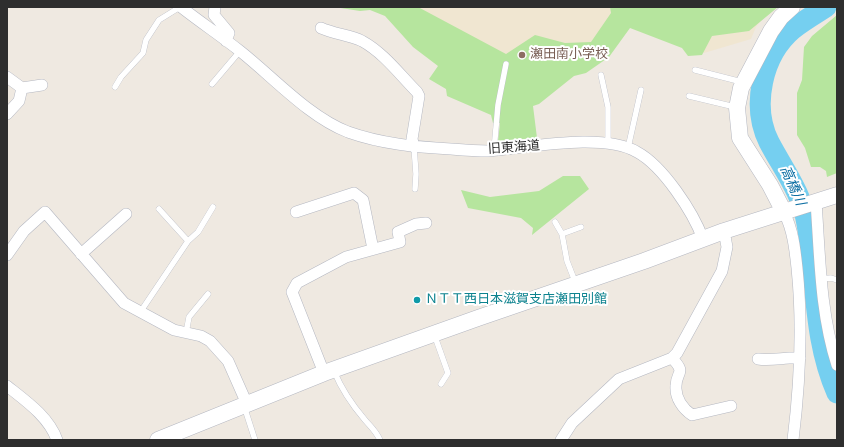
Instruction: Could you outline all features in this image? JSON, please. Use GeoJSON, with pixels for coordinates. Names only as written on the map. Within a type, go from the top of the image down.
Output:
{"type":"FeatureCollection","features":[{"type":"Feature","properties":{"kind":"street","name":"旧東海道"},"geometry":{"type":"LineString","coordinates":[[180,7],[240,51],[303,104],[340,128],[364,137],[414,147],[494,150],[590,142],[628,148],[642,155],[663,174],[697,222],[703,239]]}},
{"type":"Feature","properties":{"kind":"street"},"geometry":{"type":"LineString","coordinates":[[216,7],[214,15],[229,33],[226,41]]}},
{"type":"Feature","properties":{"kind":"street"},"geometry":{"type":"LineString","coordinates":[[792,7],[781,17],[771,31],[744,82],[738,97],[737,108],[740,138],[787,211],[795,247],[798,283],[800,358],[793,440]]}},
{"type":"Feature","properties":{"kind":"street"},"geometry":{"type":"LineString","coordinates":[[321,28],[332,33],[362,41],[380,54],[417,92],[419,96],[412,139],[414,147]]}},
{"type":"Feature","properties":{"kind":"street"},"geometry":{"type":"LineString","coordinates":[[7,77],[22,88],[42,85]]}},
{"type":"Feature","properties":{"kind":"street"},"geometry":{"type":"LineString","coordinates":[[7,114],[19,102],[22,88]]}},
{"type":"Feature","properties":{"kind":"street"},"geometry":{"type":"LineString","coordinates":[[296,212],[354,193],[363,200],[373,249]]}},
{"type":"Feature","properties":{"kind":"street"},"geometry":{"type":"LineString","coordinates":[[158,440],[329,372],[434,334],[724,231],[837,195]]}},
{"type":"Feature","properties":{"kind":"street"},"geometry":{"type":"LineString","coordinates":[[813,203],[829,332],[837,364]]}},
{"type":"Feature","properties":{"kind":"street"},"geometry":{"type":"LineString","coordinates":[[8,251],[24,231],[45,212],[124,303],[141,311],[163,325],[185,334],[201,336],[210,341],[228,361],[245,405]]}},
{"type":"Feature","properties":{"kind":"street"},"geometry":{"type":"LineString","coordinates":[[81,254],[126,214]]}},
{"type":"Feature","properties":{"kind":"street"},"geometry":{"type":"LineString","coordinates":[[329,372],[292,292],[297,283],[346,257],[400,242],[398,232],[416,224],[426,223]]}},
{"type":"Feature","properties":{"kind":"street"},"geometry":{"type":"LineString","coordinates":[[561,440],[572,423],[619,379],[672,358],[677,353],[722,271],[727,247],[724,231]]}},
{"type":"Feature","properties":{"kind":"street"},"geometry":{"type":"LineString","coordinates":[[758,359],[770,361],[789,357],[800,358]]}},
{"type":"Feature","properties":{"kind":"street"},"geometry":{"type":"LineString","coordinates":[[672,358],[678,364],[681,372],[676,386],[682,408],[692,415],[731,406]]}},
{"type":"Feature","properties":{"kind":"street"},"geometry":{"type":"LineString","coordinates":[[7,386],[44,418],[54,430],[57,440]]}},
{"type":"Feature","properties":{"kind":"lane"},"geometry":{"type":"LineString","coordinates":[[115,87],[121,77],[143,53],[146,40],[159,20],[180,7]]}},
{"type":"Feature","properties":{"kind":"lane"},"geometry":{"type":"LineString","coordinates":[[212,84],[240,51]]}},
{"type":"Feature","properties":{"kind":"lane"},"geometry":{"type":"LineString","coordinates":[[494,150],[498,105],[506,64]]}},
{"type":"Feature","properties":{"kind":"lane"},"geometry":{"type":"LineString","coordinates":[[695,70],[744,82]]}},
{"type":"Feature","properties":{"kind":"lane"},"geometry":{"type":"LineString","coordinates":[[601,75],[608,107],[608,144]]}},
{"type":"Feature","properties":{"kind":"lane"},"geometry":{"type":"LineString","coordinates":[[628,148],[641,90]]}},
{"type":"Feature","properties":{"kind":"lane"},"geometry":{"type":"LineString","coordinates":[[689,96],[737,108]]}},
{"type":"Feature","properties":{"kind":"lane"},"geometry":{"type":"LineString","coordinates":[[414,147],[416,174],[415,189]]}},
{"type":"Feature","properties":{"kind":"lane"},"geometry":{"type":"LineString","coordinates":[[141,311],[188,241],[198,232],[213,207]]}},
{"type":"Feature","properties":{"kind":"lane"},"geometry":{"type":"LineString","coordinates":[[159,209],[188,241]]}},
{"type":"Feature","properties":{"kind":"lane"},"geometry":{"type":"LineString","coordinates":[[555,222],[562,234],[567,261],[576,284]]}},
{"type":"Feature","properties":{"kind":"lane"},"geometry":{"type":"LineString","coordinates":[[562,234],[581,228]]}},
{"type":"Feature","properties":{"kind":"lane"},"geometry":{"type":"LineString","coordinates":[[822,279],[831,278],[837,280]]}},
{"type":"Feature","properties":{"kind":"lane"},"geometry":{"type":"LineString","coordinates":[[185,334],[189,317],[208,294]]}},
{"type":"Feature","properties":{"kind":"lane"},"geometry":{"type":"LineString","coordinates":[[434,334],[448,372],[441,384]]}},
{"type":"Feature","properties":{"kind":"lane"},"geometry":{"type":"LineString","coordinates":[[329,372],[365,420],[372,427],[380,440]]}},
{"type":"Feature","properties":{"kind":"lane"},"geometry":{"type":"LineString","coordinates":[[245,405],[255,440]]}},
{"type":"Feature","properties":{"kind":"shaded area","name":"瀬田南小学校"},"geometry":{"type":"Polygon","coordinates":[[[380,7],[772,7],[756,27],[751,39],[704,53],[630,20],[591,68],[440,57],[380,7]]]}},
{"type":"Feature","properties":{"kind":"green space","name":"瀬田南小学校"},"geometry":{"type":"Polygon","coordinates":[[[334,7],[418,7],[506,54],[535,35],[565,43],[591,42],[611,13],[610,7],[778,7],[749,31],[712,36],[702,55],[688,56],[682,48],[630,28],[609,57],[586,73],[574,76],[539,104],[533,106],[537,138],[498,141],[500,123],[493,123],[491,115],[447,96],[446,89],[429,79],[438,66],[413,47],[385,16],[370,10],[360,11],[334,7]]]}},
{"type":"Feature","properties":{"kind":"green space"},"geometry":{"type":"Polygon","coordinates":[[[837,15],[837,173],[827,177],[826,171],[820,167],[811,167],[805,148],[797,135],[797,93],[802,80],[804,47],[812,36],[837,15]]]}},
{"type":"Feature","properties":{"kind":"green space"},"geometry":{"type":"Polygon","coordinates":[[[563,176],[580,176],[589,189],[532,235],[533,228],[521,218],[468,208],[461,190],[490,197],[539,191],[563,176]]]}},
{"type":"Feature","properties":{"kind":"waterway","name":"高橋川"},"geometry":{"type":"LineString","coordinates":[[826,7],[793,29],[782,40],[774,53],[767,67],[763,82],[761,113],[769,142],[791,182],[805,213],[820,331],[829,373],[837,393]]}},
{"type":"Feature","properties":{"kind":"place","name":"瀬田南小学校"},"geometry":{"type":"Point","coordinates":[522,55]}},
{"type":"Feature","properties":{"kind":"place","name":"ＮＴＴ西日本滋賀支店瀬田別館"},"geometry":{"type":"Point","coordinates":[417,300]}}]}
